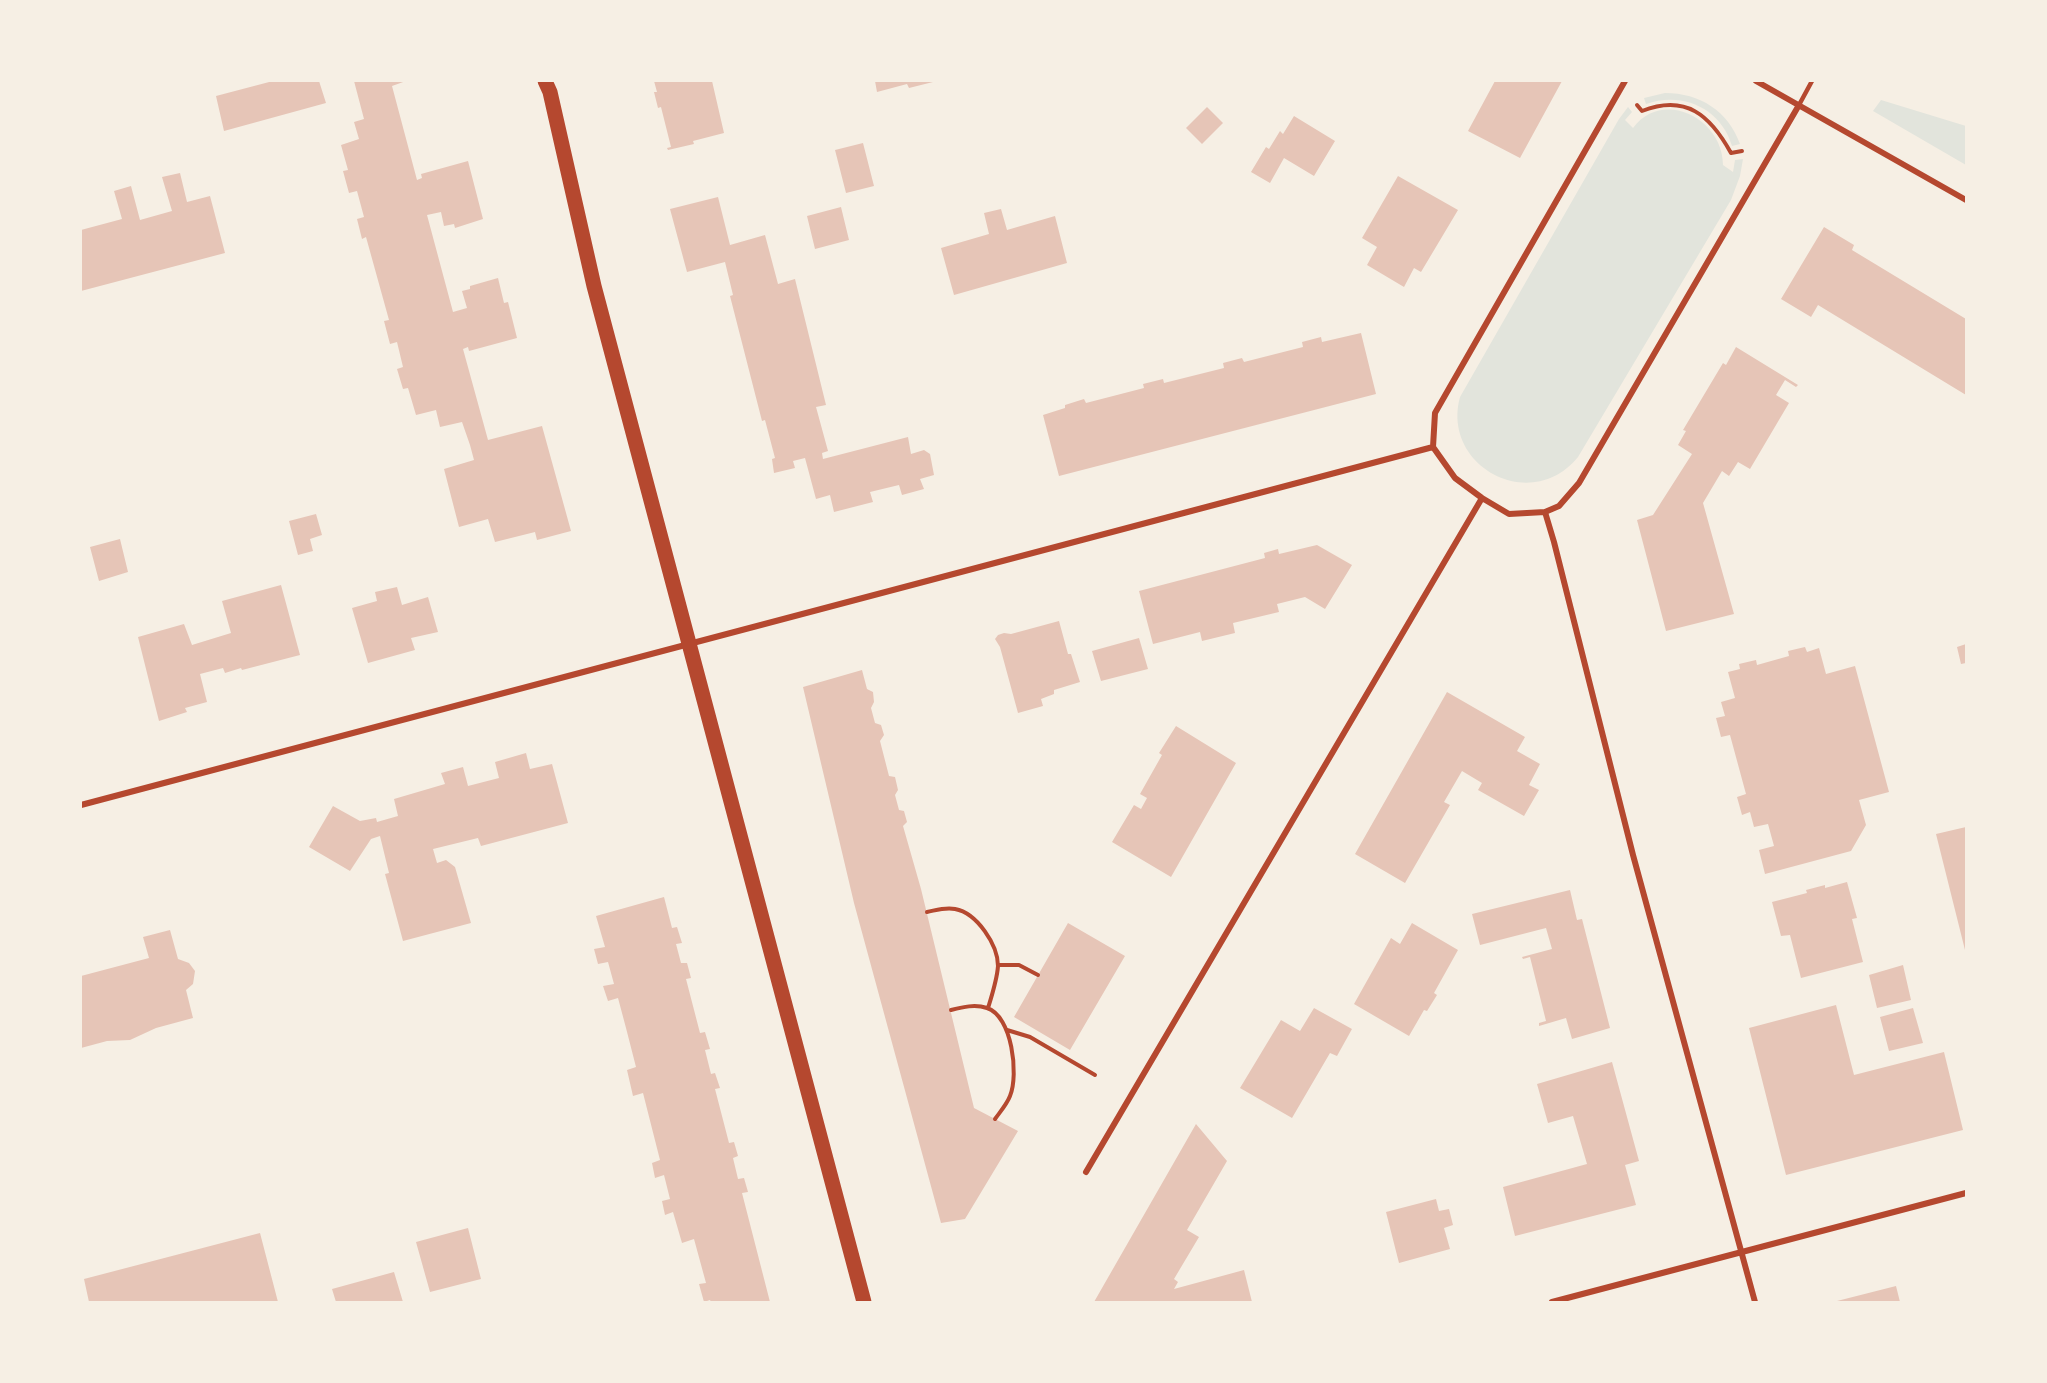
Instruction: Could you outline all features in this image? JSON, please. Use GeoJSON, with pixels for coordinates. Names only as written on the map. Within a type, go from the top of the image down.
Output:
{"type":"FeatureCollection","features":[{"type":"Feature","properties":{"kind":"main road"},"geometry":{"type":"LineString","coordinates":[[549,85],[594,286],[864,1302]]}},
{"type":"Feature","properties":{"kind":"street"},"geometry":{"type":"LineString","coordinates":[[1625,81],[1435,413],[1433,447],[1455,478],[1509,514],[1545,512],[1559,506],[1579,483],[1799,105]]}},
{"type":"Feature","properties":{"kind":"street"},"geometry":{"type":"LineString","coordinates":[[1756,81],[1966,200]]}},
{"type":"Feature","properties":{"kind":"street"},"geometry":{"type":"LineString","coordinates":[[81,805],[1433,447]]}},
{"type":"Feature","properties":{"kind":"street"},"geometry":{"type":"LineString","coordinates":[[1086,1172],[1482,498]]}},
{"type":"Feature","properties":{"kind":"street"},"geometry":{"type":"LineString","coordinates":[[1545,512],[1633,855],[1755,1302]]}},
{"type":"Feature","properties":{"kind":"street"},"geometry":{"type":"LineString","coordinates":[[1552,1302],[1966,1193]]}},
{"type":"Feature","properties":{"kind":"lane"},"geometry":{"type":"LineString","coordinates":[[1799,105],[1812,81]]}},
{"type":"Feature","properties":{"kind":"path"},"geometry":{"type":"LineString","coordinates":[[1635,102],[1642,111],[1668,105],[1697,110],[1716,129],[1731,153],[1742,151]]}},
{"type":"Feature","properties":{"kind":"path"},"geometry":{"type":"LineString","coordinates":[[927,912],[943,908],[958,909],[971,916],[983,929],[993,947],[998,965],[988,1008]]}},
{"type":"Feature","properties":{"kind":"path"},"geometry":{"type":"LineString","coordinates":[[998,965],[1019,965],[1038,975]]}},
{"type":"Feature","properties":{"kind":"path"},"geometry":{"type":"LineString","coordinates":[[951,1010],[973,1005],[988,1008],[996,1013],[1006,1029],[1012,1052],[1015,1079],[1010,1096],[995,1119]]}},
{"type":"Feature","properties":{"kind":"path"},"geometry":{"type":"LineString","coordinates":[[1006,1029],[1030,1037],[1095,1075]]}},
{"type":"Feature","properties":{"kind":"shaded area"},"geometry":{"type":"Polygon","coordinates":[[[1665,93],[1690,96],[1711,106],[1728,122],[1740,144],[1732,146],[1719,122],[1698,106],[1673,100],[1646,104],[1644,98],[1665,93]]]}},
{"type":"Feature","properties":{"kind":"shaded area"},"geometry":{"type":"Polygon","coordinates":[[[1881,100],[1966,126],[1966,165],[1873,111],[1881,100]]]}},
{"type":"Feature","properties":{"kind":"shaded area"},"geometry":{"type":"Polygon","coordinates":[[[1628,107],[1632,112],[1625,120],[1633,128],[1645,116],[1660,110],[1675,110],[1689,114],[1713,134],[1720,149],[1723,165],[1733,172],[1735,160],[1743,159],[1740,176],[1731,200],[1578,457],[1559,474],[1537,482],[1515,482],[1494,475],[1477,462],[1464,444],[1458,422],[1460,397],[1628,107]]]}},
{"type":"Feature","properties":{"kind":"building"},"geometry":{"type":"Polygon","coordinates":[[[273,81],[319,81],[326,103],[224,131],[216,96],[273,81]]]}},
{"type":"Feature","properties":{"kind":"building"},"geometry":{"type":"Polygon","coordinates":[[[354,81],[406,81],[392,86],[417,180],[422,178],[421,174],[468,161],[483,219],[455,228],[454,224],[444,226],[441,212],[427,215],[453,312],[467,308],[462,291],[470,289],[470,286],[498,278],[504,303],[508,302],[517,338],[469,351],[468,347],[463,349],[488,440],[542,426],[571,531],[537,540],[535,532],[495,542],[488,519],[459,527],[444,469],[474,460],[470,445],[462,422],[440,427],[436,410],[416,415],[408,388],[403,389],[397,369],[403,367],[397,342],[390,344],[384,321],[389,320],[366,237],[362,239],[357,219],[364,217],[357,191],[349,193],[343,171],[348,170],[341,145],[359,139],[354,122],[364,119],[354,81]]]}},
{"type":"Feature","properties":{"kind":"building"},"geometry":{"type":"Polygon","coordinates":[[[654,81],[712,81],[724,133],[693,141],[694,144],[668,150],[667,148],[671,147],[661,107],[658,108],[654,81]]]}},
{"type":"Feature","properties":{"kind":"building"},"geometry":{"type":"Polygon","coordinates":[[[875,81],[933,82],[909,88],[907,84],[877,92],[875,81]]]}},
{"type":"Feature","properties":{"kind":"building"},"geometry":{"type":"Polygon","coordinates":[[[1495,81],[1562,81],[1520,158],[1468,131],[1495,81]]]}},
{"type":"Feature","properties":{"kind":"building"},"geometry":{"type":"Polygon","coordinates":[[[1207,107],[1223,123],[1202,144],[1186,128],[1207,107]]]}},
{"type":"Feature","properties":{"kind":"building"},"geometry":{"type":"Polygon","coordinates":[[[1294,116],[1335,141],[1314,176],[1284,158],[1270,183],[1251,172],[1266,147],[1269,149],[1280,131],[1283,134],[1294,116]]]}},
{"type":"Feature","properties":{"kind":"building"},"geometry":{"type":"Polygon","coordinates":[[[863,143],[874,186],[846,193],[835,150],[863,143]]]}},
{"type":"Feature","properties":{"kind":"building"},"geometry":{"type":"Polygon","coordinates":[[[180,173],[187,202],[210,196],[225,253],[81,291],[81,230],[122,219],[114,191],[131,186],[140,220],[172,211],[162,177],[180,173]]]}},
{"type":"Feature","properties":{"kind":"building"},"geometry":{"type":"Polygon","coordinates":[[[1398,176],[1458,210],[1421,272],[1414,268],[1404,287],[1367,265],[1377,247],[1362,238],[1398,176]]]}},
{"type":"Feature","properties":{"kind":"building"},"geometry":{"type":"Polygon","coordinates":[[[718,197],[730,245],[765,235],[778,284],[795,279],[826,405],[816,407],[828,451],[822,453],[823,459],[908,437],[911,454],[924,450],[930,454],[934,475],[920,479],[924,489],[902,495],[899,485],[870,492],[873,502],[834,512],[830,495],[816,499],[805,458],[793,461],[795,468],[774,473],[772,459],[775,458],[765,420],[762,421],[730,296],[733,295],[725,262],[687,272],[670,209],[718,197]]]}},
{"type":"Feature","properties":{"kind":"building"},"geometry":{"type":"Polygon","coordinates":[[[841,207],[849,240],[815,249],[807,216],[841,207]]]}},
{"type":"Feature","properties":{"kind":"building"},"geometry":{"type":"Polygon","coordinates":[[[1001,209],[1007,230],[1055,216],[1067,263],[954,295],[941,248],[989,234],[984,213],[1001,209]]]}},
{"type":"Feature","properties":{"kind":"building"},"geometry":{"type":"Polygon","coordinates":[[[1824,227],[1854,245],[1852,250],[1966,319],[1966,395],[1818,305],[1811,317],[1781,299],[1824,227]]]}},
{"type":"Feature","properties":{"kind":"building"},"geometry":{"type":"Polygon","coordinates":[[[1361,333],[1376,394],[1059,476],[1043,415],[1084,399],[1086,403],[1144,388],[1143,384],[1163,379],[1164,383],[1224,368],[1223,363],[1242,358],[1244,362],[1303,347],[1302,342],[1321,337],[1322,342],[1361,333]]]}},
{"type":"Feature","properties":{"kind":"building"},"geometry":{"type":"Polygon","coordinates":[[[1736,347],[1798,385],[1796,387],[1785,380],[1776,395],[1789,403],[1750,469],[1738,462],[1729,476],[1722,471],[1703,503],[1734,614],[1666,631],[1637,520],[1653,515],[1692,454],[1678,445],[1686,431],[1683,430],[1723,363],[1726,365],[1736,347]]]}},
{"type":"Feature","properties":{"kind":"building"},"geometry":{"type":"Polygon","coordinates":[[[316,514],[322,535],[310,539],[313,551],[298,555],[289,521],[316,514]]]}},
{"type":"Feature","properties":{"kind":"building"},"geometry":{"type":"Polygon","coordinates":[[[120,539],[128,572],[99,581],[90,547],[120,539]]]}},
{"type":"Feature","properties":{"kind":"building"},"geometry":{"type":"Polygon","coordinates":[[[1317,545],[1352,565],[1325,609],[1305,597],[1277,604],[1279,612],[1233,623],[1235,633],[1202,641],[1200,632],[1153,644],[1139,591],[1265,558],[1264,553],[1278,549],[1279,554],[1317,545]]]}},
{"type":"Feature","properties":{"kind":"building"},"geometry":{"type":"Polygon","coordinates":[[[281,585],[300,655],[242,670],[241,668],[225,673],[223,668],[200,674],[207,702],[185,708],[187,712],[159,721],[138,637],[184,624],[192,645],[231,633],[222,601],[281,585]]]}},
{"type":"Feature","properties":{"kind":"building"},"geometry":{"type":"Polygon","coordinates":[[[397,587],[402,605],[428,597],[438,632],[411,638],[415,650],[368,663],[352,608],[377,601],[375,592],[397,587]]]}},
{"type":"Feature","properties":{"kind":"building"},"geometry":{"type":"Polygon","coordinates":[[[1059,621],[1068,654],[1071,654],[1080,682],[1054,690],[1054,694],[1041,699],[1043,706],[1018,713],[1000,647],[995,639],[1004,633],[1011,634],[1059,621]]]}},
{"type":"Feature","properties":{"kind":"building"},"geometry":{"type":"Polygon","coordinates":[[[1139,638],[1148,669],[1101,681],[1092,651],[1139,638]]]}},
{"type":"Feature","properties":{"kind":"building"},"geometry":{"type":"Polygon","coordinates":[[[1966,644],[1966,663],[1961,664],[1957,647],[1966,644]]]}},
{"type":"Feature","properties":{"kind":"building"},"geometry":{"type":"Polygon","coordinates":[[[1805,647],[1807,652],[1819,648],[1826,674],[1855,666],[1889,792],[1859,800],[1866,825],[1851,851],[1765,874],[1759,850],[1774,846],[1768,824],[1754,827],[1750,812],[1742,815],[1737,797],[1746,794],[1730,735],[1721,737],[1716,718],[1725,716],[1721,702],[1735,698],[1728,672],[1740,669],[1739,664],[1756,660],[1757,665],[1789,656],[1788,651],[1805,647]]]}},
{"type":"Feature","properties":{"kind":"building"},"geometry":{"type":"Polygon","coordinates":[[[862,670],[867,689],[873,692],[874,702],[871,708],[875,723],[881,725],[884,735],[880,741],[889,776],[895,777],[898,790],[895,795],[899,810],[904,811],[907,822],[903,826],[921,889],[974,1108],[1018,1131],[965,1219],[941,1223],[854,903],[803,687],[862,670]]]}},
{"type":"Feature","properties":{"kind":"building"},"geometry":{"type":"Polygon","coordinates":[[[1447,692],[1525,737],[1517,751],[1540,764],[1529,785],[1539,790],[1524,816],[1478,790],[1482,783],[1462,771],[1444,802],[1450,805],[1405,883],[1355,854],[1447,692]]]}},
{"type":"Feature","properties":{"kind":"building"},"geometry":{"type":"Polygon","coordinates":[[[1176,726],[1236,763],[1171,877],[1112,842],[1134,805],[1141,809],[1147,798],[1140,794],[1162,755],[1159,753],[1176,726]]]}},
{"type":"Feature","properties":{"kind":"building"},"geometry":{"type":"Polygon","coordinates":[[[526,753],[530,769],[552,764],[568,823],[481,846],[478,838],[433,849],[437,863],[446,860],[455,867],[471,923],[403,941],[385,874],[389,873],[380,836],[371,839],[350,871],[309,847],[333,806],[360,821],[376,818],[377,822],[398,816],[394,799],[445,784],[441,773],[463,767],[468,786],[499,778],[495,762],[526,753]]]}},
{"type":"Feature","properties":{"kind":"building"},"geometry":{"type":"Polygon","coordinates":[[[1966,827],[1966,950],[1965,950],[1936,834],[1966,827]]]}},
{"type":"Feature","properties":{"kind":"building"},"geometry":{"type":"Polygon","coordinates":[[[1847,882],[1857,918],[1852,919],[1863,962],[1801,978],[1790,935],[1781,936],[1772,902],[1807,893],[1806,890],[1847,882]]]}},
{"type":"Feature","properties":{"kind":"building"},"geometry":{"type":"Polygon","coordinates":[[[1570,890],[1577,920],[1582,919],[1610,1028],[1572,1039],[1566,1018],[1539,1026],[1539,1023],[1546,1021],[1530,957],[1523,959],[1522,957],[1552,949],[1546,928],[1480,945],[1472,914],[1570,890]]]}},
{"type":"Feature","properties":{"kind":"building"},"geometry":{"type":"Polygon","coordinates":[[[664,897],[672,928],[677,927],[682,943],[676,944],[681,963],[687,963],[691,978],[686,979],[700,1033],[705,1032],[710,1049],[705,1050],[711,1074],[715,1073],[720,1088],[715,1089],[729,1143],[734,1142],[738,1156],[733,1158],[738,1179],[744,1178],[748,1192],[742,1193],[770,1302],[711,1302],[710,1300],[704,1302],[699,1284],[706,1283],[694,1239],[682,1243],[673,1212],[665,1215],[662,1201],[670,1199],[664,1175],[655,1178],[652,1163],[660,1160],[643,1093],[633,1096],[627,1070],[636,1067],[618,998],[608,1001],[603,986],[614,984],[608,962],[598,964],[594,949],[605,947],[596,916],[664,897]]]}},
{"type":"Feature","properties":{"kind":"building"},"geometry":{"type":"Polygon","coordinates":[[[1068,923],[1125,956],[1070,1050],[1014,1017],[1068,923]]]}},
{"type":"Feature","properties":{"kind":"building"},"geometry":{"type":"Polygon","coordinates":[[[1412,923],[1458,950],[1434,993],[1437,995],[1427,1011],[1424,1010],[1409,1036],[1354,1004],[1391,938],[1400,944],[1412,923]]]}},
{"type":"Feature","properties":{"kind":"building"},"geometry":{"type":"Polygon","coordinates":[[[170,930],[178,959],[189,963],[195,971],[193,984],[186,990],[193,1018],[156,1028],[130,1040],[107,1041],[81,1048],[81,976],[149,958],[143,937],[170,930]]]}},
{"type":"Feature","properties":{"kind":"building"},"geometry":{"type":"Polygon","coordinates":[[[1903,965],[1911,1000],[1877,1008],[1869,975],[1903,965]]]}},
{"type":"Feature","properties":{"kind":"building"},"geometry":{"type":"Polygon","coordinates":[[[1836,1005],[1854,1075],[1944,1052],[1963,1130],[1786,1175],[1749,1028],[1836,1005]]]}},
{"type":"Feature","properties":{"kind":"building"},"geometry":{"type":"Polygon","coordinates":[[[1314,1008],[1352,1029],[1337,1056],[1330,1053],[1292,1118],[1240,1088],[1281,1020],[1300,1031],[1314,1008]]]}},
{"type":"Feature","properties":{"kind":"building"},"geometry":{"type":"Polygon","coordinates":[[[1913,1008],[1923,1043],[1889,1051],[1880,1017],[1913,1008]]]}},
{"type":"Feature","properties":{"kind":"building"},"geometry":{"type":"Polygon","coordinates":[[[1612,1062],[1639,1161],[1625,1165],[1636,1205],[1515,1236],[1503,1187],[1587,1164],[1573,1116],[1548,1123],[1537,1084],[1612,1062]]]}},
{"type":"Feature","properties":{"kind":"building"},"geometry":{"type":"Polygon","coordinates":[[[1196,1124],[1227,1161],[1187,1230],[1199,1237],[1174,1279],[1178,1282],[1174,1289],[1244,1270],[1252,1302],[1094,1302],[1196,1124]]]}},
{"type":"Feature","properties":{"kind":"building"},"geometry":{"type":"Polygon","coordinates":[[[1436,1199],[1439,1211],[1449,1209],[1453,1225],[1444,1228],[1450,1249],[1399,1263],[1386,1212],[1436,1199]]]}},
{"type":"Feature","properties":{"kind":"building"},"geometry":{"type":"Polygon","coordinates":[[[468,1228],[481,1279],[430,1292],[416,1242],[468,1228]]]}},
{"type":"Feature","properties":{"kind":"building"},"geometry":{"type":"Polygon","coordinates":[[[260,1233],[278,1302],[89,1302],[84,1279],[260,1233]]]}},
{"type":"Feature","properties":{"kind":"building"},"geometry":{"type":"Polygon","coordinates":[[[394,1272],[403,1302],[336,1302],[332,1289],[394,1272]]]}},
{"type":"Feature","properties":{"kind":"building"},"geometry":{"type":"Polygon","coordinates":[[[1896,1286],[1900,1302],[1837,1302],[1837,1301],[1896,1286]]]}}]}
